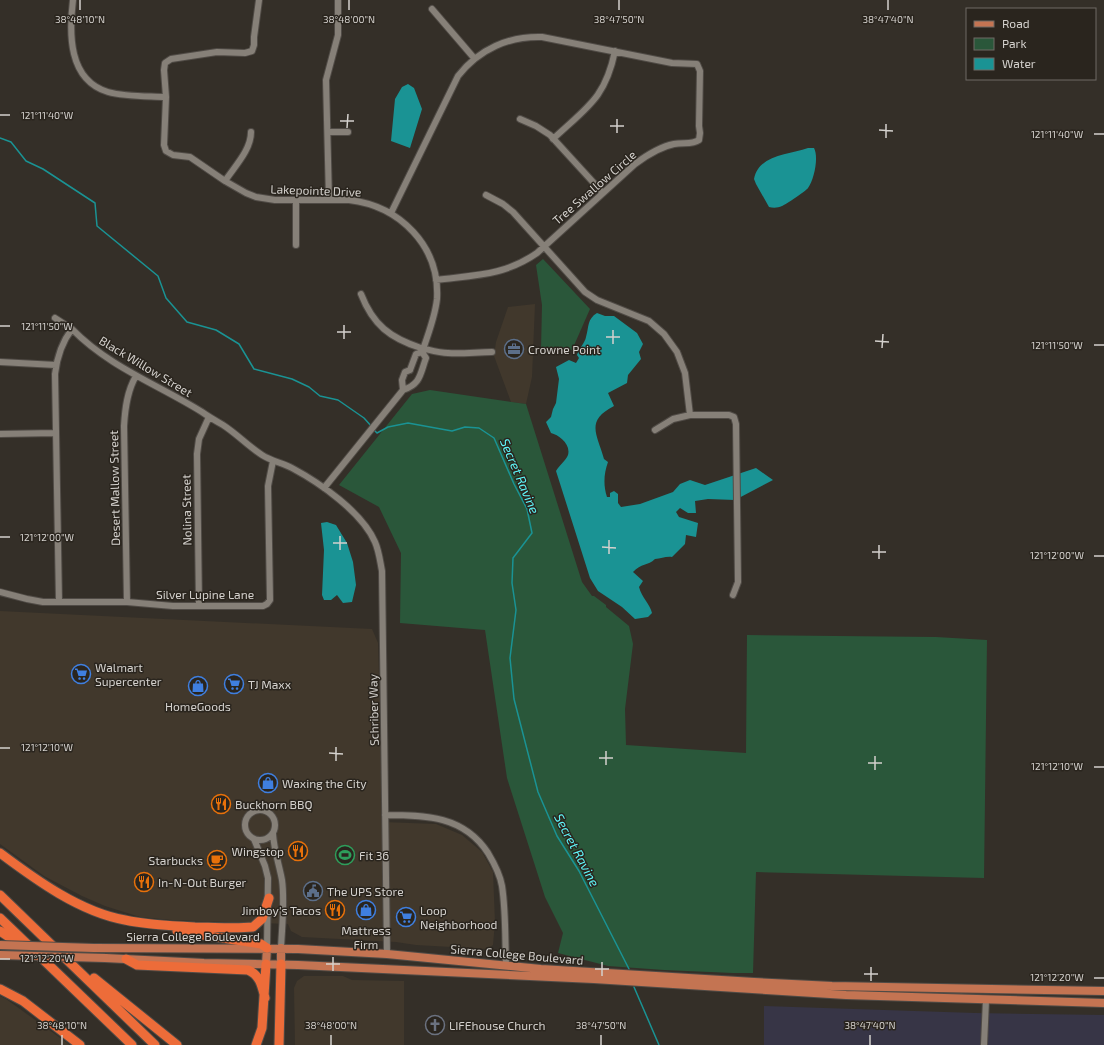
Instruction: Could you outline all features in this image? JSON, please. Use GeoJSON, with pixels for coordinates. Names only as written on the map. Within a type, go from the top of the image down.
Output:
{"type":"FeatureCollection","features":[{"type":"Feature","properties":{"kind":"highway"},"geometry":{"type":"LineString","coordinates":[[0,853],[46,885],[70,899],[90,909],[126,920],[162,925],[253,927],[262,919],[269,898]]}},
{"type":"Feature","properties":{"kind":"highway"},"geometry":{"type":"LineString","coordinates":[[0,895],[156,1045]]}},
{"type":"Feature","properties":{"kind":"highway"},"geometry":{"type":"LineString","coordinates":[[0,918],[132,1045]]}},
{"type":"Feature","properties":{"kind":"highway"},"geometry":{"type":"LineString","coordinates":[[126,920],[132,924],[261,944],[267,948]]}},
{"type":"Feature","properties":{"kind":"highway"},"geometry":{"type":"LineString","coordinates":[[0,931],[46,962]]}},
{"type":"Feature","properties":{"kind":"highway"},"geometry":{"type":"LineString","coordinates":[[54,946],[177,1045]]}},
{"type":"Feature","properties":{"kind":"highway"},"geometry":{"type":"LineString","coordinates":[[126,959],[137,965],[248,970],[259,978],[265,998]]}},
{"type":"Feature","properties":{"kind":"highway"},"geometry":{"type":"LineString","coordinates":[[256,1045],[262,1028],[266,964]]}},
{"type":"Feature","properties":{"kind":"highway"},"geometry":{"type":"LineString","coordinates":[[279,1045],[281,964]]}},
{"type":"Feature","properties":{"kind":"highway"},"geometry":{"type":"LineString","coordinates":[[0,989],[23,1002],[80,1045]]}},
{"type":"Feature","properties":{"kind":"main road","name":"Sierra College Boulevard"},"geometry":{"type":"LineString","coordinates":[[0,945],[94,948],[281,948],[387,954],[541,969],[986,994],[1104,1003]]}},
{"type":"Feature","properties":{"kind":"main road"},"geometry":{"type":"LineString","coordinates":[[266,964],[267,948]]}},
{"type":"Feature","properties":{"kind":"main road"},"geometry":{"type":"LineString","coordinates":[[281,948],[281,964]]}},
{"type":"Feature","properties":{"kind":"main road","name":"Sierra College Boulevard"},"geometry":{"type":"LineString","coordinates":[[0,954],[281,964],[506,975],[706,985],[817,994],[986,994],[1074,990],[1104,991]]}},
{"type":"Feature","properties":{"kind":"main road"},"geometry":{"type":"LineString","coordinates":[[506,965],[506,975]]}},
{"type":"Feature","properties":{"kind":"street"},"geometry":{"type":"LineString","coordinates":[[73,0],[71,21],[72,51],[80,71],[88,80],[107,92],[166,97],[164,70],[165,63],[171,58],[217,52],[245,53],[252,51],[260,0]]}},
{"type":"Feature","properties":{"kind":"street"},"geometry":{"type":"LineString","coordinates":[[329,200],[326,80],[338,35],[338,0]]}},
{"type":"Feature","properties":{"kind":"street"},"geometry":{"type":"LineString","coordinates":[[432,9],[474,58]]}},
{"type":"Feature","properties":{"kind":"street","name":"Tree Swallow Circle"},"geometry":{"type":"LineString","coordinates":[[392,213],[454,82],[474,58],[502,43],[522,37],[552,38],[672,63],[697,64],[700,71],[699,140],[694,144],[675,144],[661,148],[645,157],[525,261],[494,273],[436,280]]}},
{"type":"Feature","properties":{"kind":"street"},"geometry":{"type":"LineString","coordinates":[[554,139],[584,112],[600,93],[607,80],[615,51]]}},
{"type":"Feature","properties":{"kind":"street","name":"Lakepointe Drive"},"geometry":{"type":"LineString","coordinates":[[166,97],[164,145],[166,151],[173,155],[190,157],[225,181],[256,197],[275,200],[349,200],[366,202],[392,213],[410,228],[418,238],[431,262],[436,280],[436,309],[423,350],[426,358],[418,382],[410,388],[403,390],[324,488]]}},
{"type":"Feature","properties":{"kind":"street"},"geometry":{"type":"LineString","coordinates":[[520,119],[544,131],[554,139],[603,193]]}},
{"type":"Feature","properties":{"kind":"street"},"geometry":{"type":"LineString","coordinates":[[225,181],[250,143],[251,132]]}},
{"type":"Feature","properties":{"kind":"street"},"geometry":{"type":"LineString","coordinates":[[328,132],[348,132]]}},
{"type":"Feature","properties":{"kind":"street"},"geometry":{"type":"LineString","coordinates":[[486,195],[503,204],[544,246],[585,292],[597,300],[649,321],[664,334],[677,352],[685,373],[690,415]]}},
{"type":"Feature","properties":{"kind":"street"},"geometry":{"type":"LineString","coordinates":[[296,200],[296,245]]}},
{"type":"Feature","properties":{"kind":"street"},"geometry":{"type":"LineString","coordinates":[[361,294],[364,303],[376,321],[386,332],[401,341],[423,350],[446,353],[492,352]]}},
{"type":"Feature","properties":{"kind":"street","name":"Black Willow Street"},"geometry":{"type":"LineString","coordinates":[[55,318],[72,329],[92,347],[136,376],[224,426],[249,446],[273,461],[291,467],[324,488]]}},
{"type":"Feature","properties":{"kind":"street"},"geometry":{"type":"LineString","coordinates":[[59,602],[55,432],[56,365],[63,343],[72,329]]}},
{"type":"Feature","properties":{"kind":"street","name":"Lakepointe Drive"},"geometry":{"type":"LineString","coordinates":[[403,390],[402,380],[405,372],[410,370],[416,354],[423,350]]}},
{"type":"Feature","properties":{"kind":"street"},"geometry":{"type":"LineString","coordinates":[[0,362],[56,365]]}},
{"type":"Feature","properties":{"kind":"street"},"geometry":{"type":"LineString","coordinates":[[410,370],[420,375]]}},
{"type":"Feature","properties":{"kind":"street","name":"Desert Mallow Street"},"geometry":{"type":"LineString","coordinates":[[127,602],[124,426],[128,395],[136,376]]}},
{"type":"Feature","properties":{"kind":"street"},"geometry":{"type":"LineString","coordinates":[[655,430],[673,419],[690,415],[729,415],[734,417],[736,424],[738,582],[733,596]]}},
{"type":"Feature","properties":{"kind":"street","name":"Nolina Street"},"geometry":{"type":"LineString","coordinates":[[199,606],[197,454],[199,439],[209,417]]}},
{"type":"Feature","properties":{"kind":"street"},"geometry":{"type":"LineString","coordinates":[[0,434],[55,432]]}},
{"type":"Feature","properties":{"kind":"street","name":"Silver Lupine Lane"},"geometry":{"type":"LineString","coordinates":[[0,592],[32,600],[59,602],[127,602],[173,606],[263,606],[270,600],[268,486],[273,461]]}},
{"type":"Feature","properties":{"kind":"street","name":"Schriber Way"},"geometry":{"type":"LineString","coordinates":[[324,488],[351,508],[368,529],[375,542],[382,571],[387,954]]}},
{"type":"Feature","properties":{"kind":"street"},"geometry":{"type":"LineString","coordinates":[[273,834],[264,840],[254,839],[249,836],[245,827],[247,818],[254,811],[265,810],[271,814],[275,822],[276,827],[273,834],[273,845],[280,870],[282,889],[281,948]]}},
{"type":"Feature","properties":{"kind":"street"},"geometry":{"type":"LineString","coordinates":[[385,815],[428,816],[449,821],[470,832],[484,847],[494,863],[502,886],[506,965]]}},
{"type":"Feature","properties":{"kind":"street"},"geometry":{"type":"LineString","coordinates":[[254,839],[265,866],[268,878],[269,898],[267,948]]}},
{"type":"Feature","properties":{"kind":"street"},"geometry":{"type":"LineString","coordinates":[[984,1045],[986,994]]}},
{"type":"Feature","properties":{"kind":"shaded area","name":"Crowne Point"},"geometry":{"type":"Polygon","coordinates":[[[535,304],[532,377],[526,404],[511,402],[494,356],[496,342],[508,307],[535,304]]]}},
{"type":"Feature","properties":{"kind":"shaded area"},"geometry":{"type":"Polygon","coordinates":[[[0,611],[372,629],[378,643],[383,822],[436,824],[462,835],[482,852],[493,872],[495,922],[493,945],[487,949],[302,937],[291,931],[288,924],[172,920],[140,917],[105,906],[44,876],[0,844],[0,611]]]}},
{"type":"Feature","properties":{"kind":"shaded area"},"geometry":{"type":"Polygon","coordinates":[[[304,976],[343,976],[352,980],[404,981],[404,1045],[295,1045],[294,988],[297,981],[304,976]]]}},
{"type":"Feature","properties":{"kind":"shaded area"},"geometry":{"type":"Polygon","coordinates":[[[0,996],[6,999],[70,1045],[0,1045],[0,996]]]}},
{"type":"Feature","properties":{"kind":"shaded area"},"geometry":{"type":"Polygon","coordinates":[[[764,1006],[975,1013],[1104,1015],[1104,1045],[764,1045],[764,1006]]]}},
{"type":"Feature","properties":{"kind":"green space"},"geometry":{"type":"Polygon","coordinates":[[[543,259],[590,309],[572,350],[541,350],[542,305],[536,265],[543,259]]]}},
{"type":"Feature","properties":{"kind":"green space"},"geometry":{"type":"Polygon","coordinates":[[[430,390],[526,404],[582,582],[592,596],[606,605],[606,607],[629,626],[633,644],[625,709],[626,745],[746,753],[747,635],[936,637],[987,640],[984,878],[756,872],[753,973],[664,970],[608,966],[558,953],[563,933],[545,897],[507,778],[485,630],[400,623],[401,553],[379,507],[339,485],[412,394],[430,390]]]}},
{"type":"Feature","properties":{"kind":"water"},"geometry":{"type":"Polygon","coordinates":[[[408,84],[414,88],[422,109],[410,148],[391,141],[395,99],[402,87],[408,84]]]}},
{"type":"Feature","properties":{"kind":"water"},"geometry":{"type":"Polygon","coordinates":[[[808,148],[814,148],[816,163],[814,174],[808,188],[782,206],[776,208],[769,207],[754,179],[757,171],[768,160],[808,148]]]}},
{"type":"Feature","properties":{"kind":"water"},"geometry":{"type":"Polygon","coordinates":[[[597,313],[605,316],[614,316],[637,333],[643,344],[639,352],[641,359],[628,375],[627,383],[608,393],[614,406],[599,417],[596,423],[596,435],[604,459],[608,462],[604,479],[607,497],[610,497],[610,493],[614,491],[618,494],[618,503],[621,507],[640,504],[673,492],[680,484],[690,480],[705,485],[756,468],[773,480],[735,500],[708,499],[695,501],[696,513],[688,513],[680,508],[676,512],[679,517],[698,523],[696,537],[686,535],[685,544],[672,557],[655,559],[650,563],[639,567],[633,572],[643,581],[639,587],[652,613],[648,617],[635,619],[622,607],[598,591],[590,578],[556,471],[568,455],[568,447],[561,438],[551,433],[546,422],[551,417],[556,403],[559,379],[556,367],[569,360],[576,363],[579,358],[577,355],[585,339],[591,318],[597,313]]]}},
{"type":"Feature","properties":{"kind":"water"},"geometry":{"type":"Polygon","coordinates":[[[327,522],[336,525],[347,543],[353,562],[356,585],[352,602],[343,603],[337,595],[331,600],[324,600],[322,595],[324,550],[321,523],[327,522]]]}},
{"type":"Feature","properties":{"kind":"waterway","name":"Secret Ravine"},"geometry":{"type":"LineString","coordinates":[[0,138],[11,142],[26,161],[43,169],[95,203],[97,226],[158,276],[166,298],[187,322],[216,330],[239,344],[254,369],[292,379],[309,387],[320,396],[338,400],[364,418],[372,427]]}},
{"type":"Feature","properties":{"kind":"waterway","name":"Secret Ravine"},"geometry":{"type":"LineString","coordinates":[[374,430],[377,433],[388,427],[408,423],[452,431],[465,427],[479,428],[494,438],[514,484],[527,509],[532,533],[513,558],[512,583],[516,610],[510,658],[514,699],[538,792],[557,836],[579,871],[629,969]]}},
{"type":"Feature","properties":{"kind":"waterway","name":"Secret Ravine"},"geometry":{"type":"LineString","coordinates":[[634,987],[659,1045]]}},
{"type":"Feature","properties":{"kind":"place","name":"Crowne Point"},"geometry":{"type":"Point","coordinates":[514,349]}},
{"type":"Feature","properties":{"kind":"place","name":"Walmart Supercenter"},"geometry":{"type":"Point","coordinates":[81,674]}},
{"type":"Feature","properties":{"kind":"place","name":"TJ Maxx"},"geometry":{"type":"Point","coordinates":[234,684]}},
{"type":"Feature","properties":{"kind":"place","name":"HomeGoods"},"geometry":{"type":"Point","coordinates":[198,686]}},
{"type":"Feature","properties":{"kind":"place","name":"Waxing the City"},"geometry":{"type":"Point","coordinates":[268,783]}},
{"type":"Feature","properties":{"kind":"place","name":"Buckhorn BBQ"},"geometry":{"type":"Point","coordinates":[221,804]}},
{"type":"Feature","properties":{"kind":"place","name":"Wingstop"},"geometry":{"type":"Point","coordinates":[298,851]}},
{"type":"Feature","properties":{"kind":"place","name":"Fit 36"},"geometry":{"type":"Point","coordinates":[345,855]}},
{"type":"Feature","properties":{"kind":"place","name":"Starbucks"},"geometry":{"type":"Point","coordinates":[217,860]}},
{"type":"Feature","properties":{"kind":"place","name":"In-N-Out Burger"},"geometry":{"type":"Point","coordinates":[144,882]}},
{"type":"Feature","properties":{"kind":"place","name":"The UPS Store"},"geometry":{"type":"Point","coordinates":[313,891]}},
{"type":"Feature","properties":{"kind":"place","name":"Jimboy's Tacos"},"geometry":{"type":"Point","coordinates":[335,910]}},
{"type":"Feature","properties":{"kind":"place","name":"Mattress Firm"},"geometry":{"type":"Point","coordinates":[366,910]}},
{"type":"Feature","properties":{"kind":"place","name":"Loop Neighborhood"},"geometry":{"type":"Point","coordinates":[406,917]}},
{"type":"Feature","properties":{"kind":"place","name":"LIFEhouse Church"},"geometry":{"type":"Point","coordinates":[435,1025]}}]}
